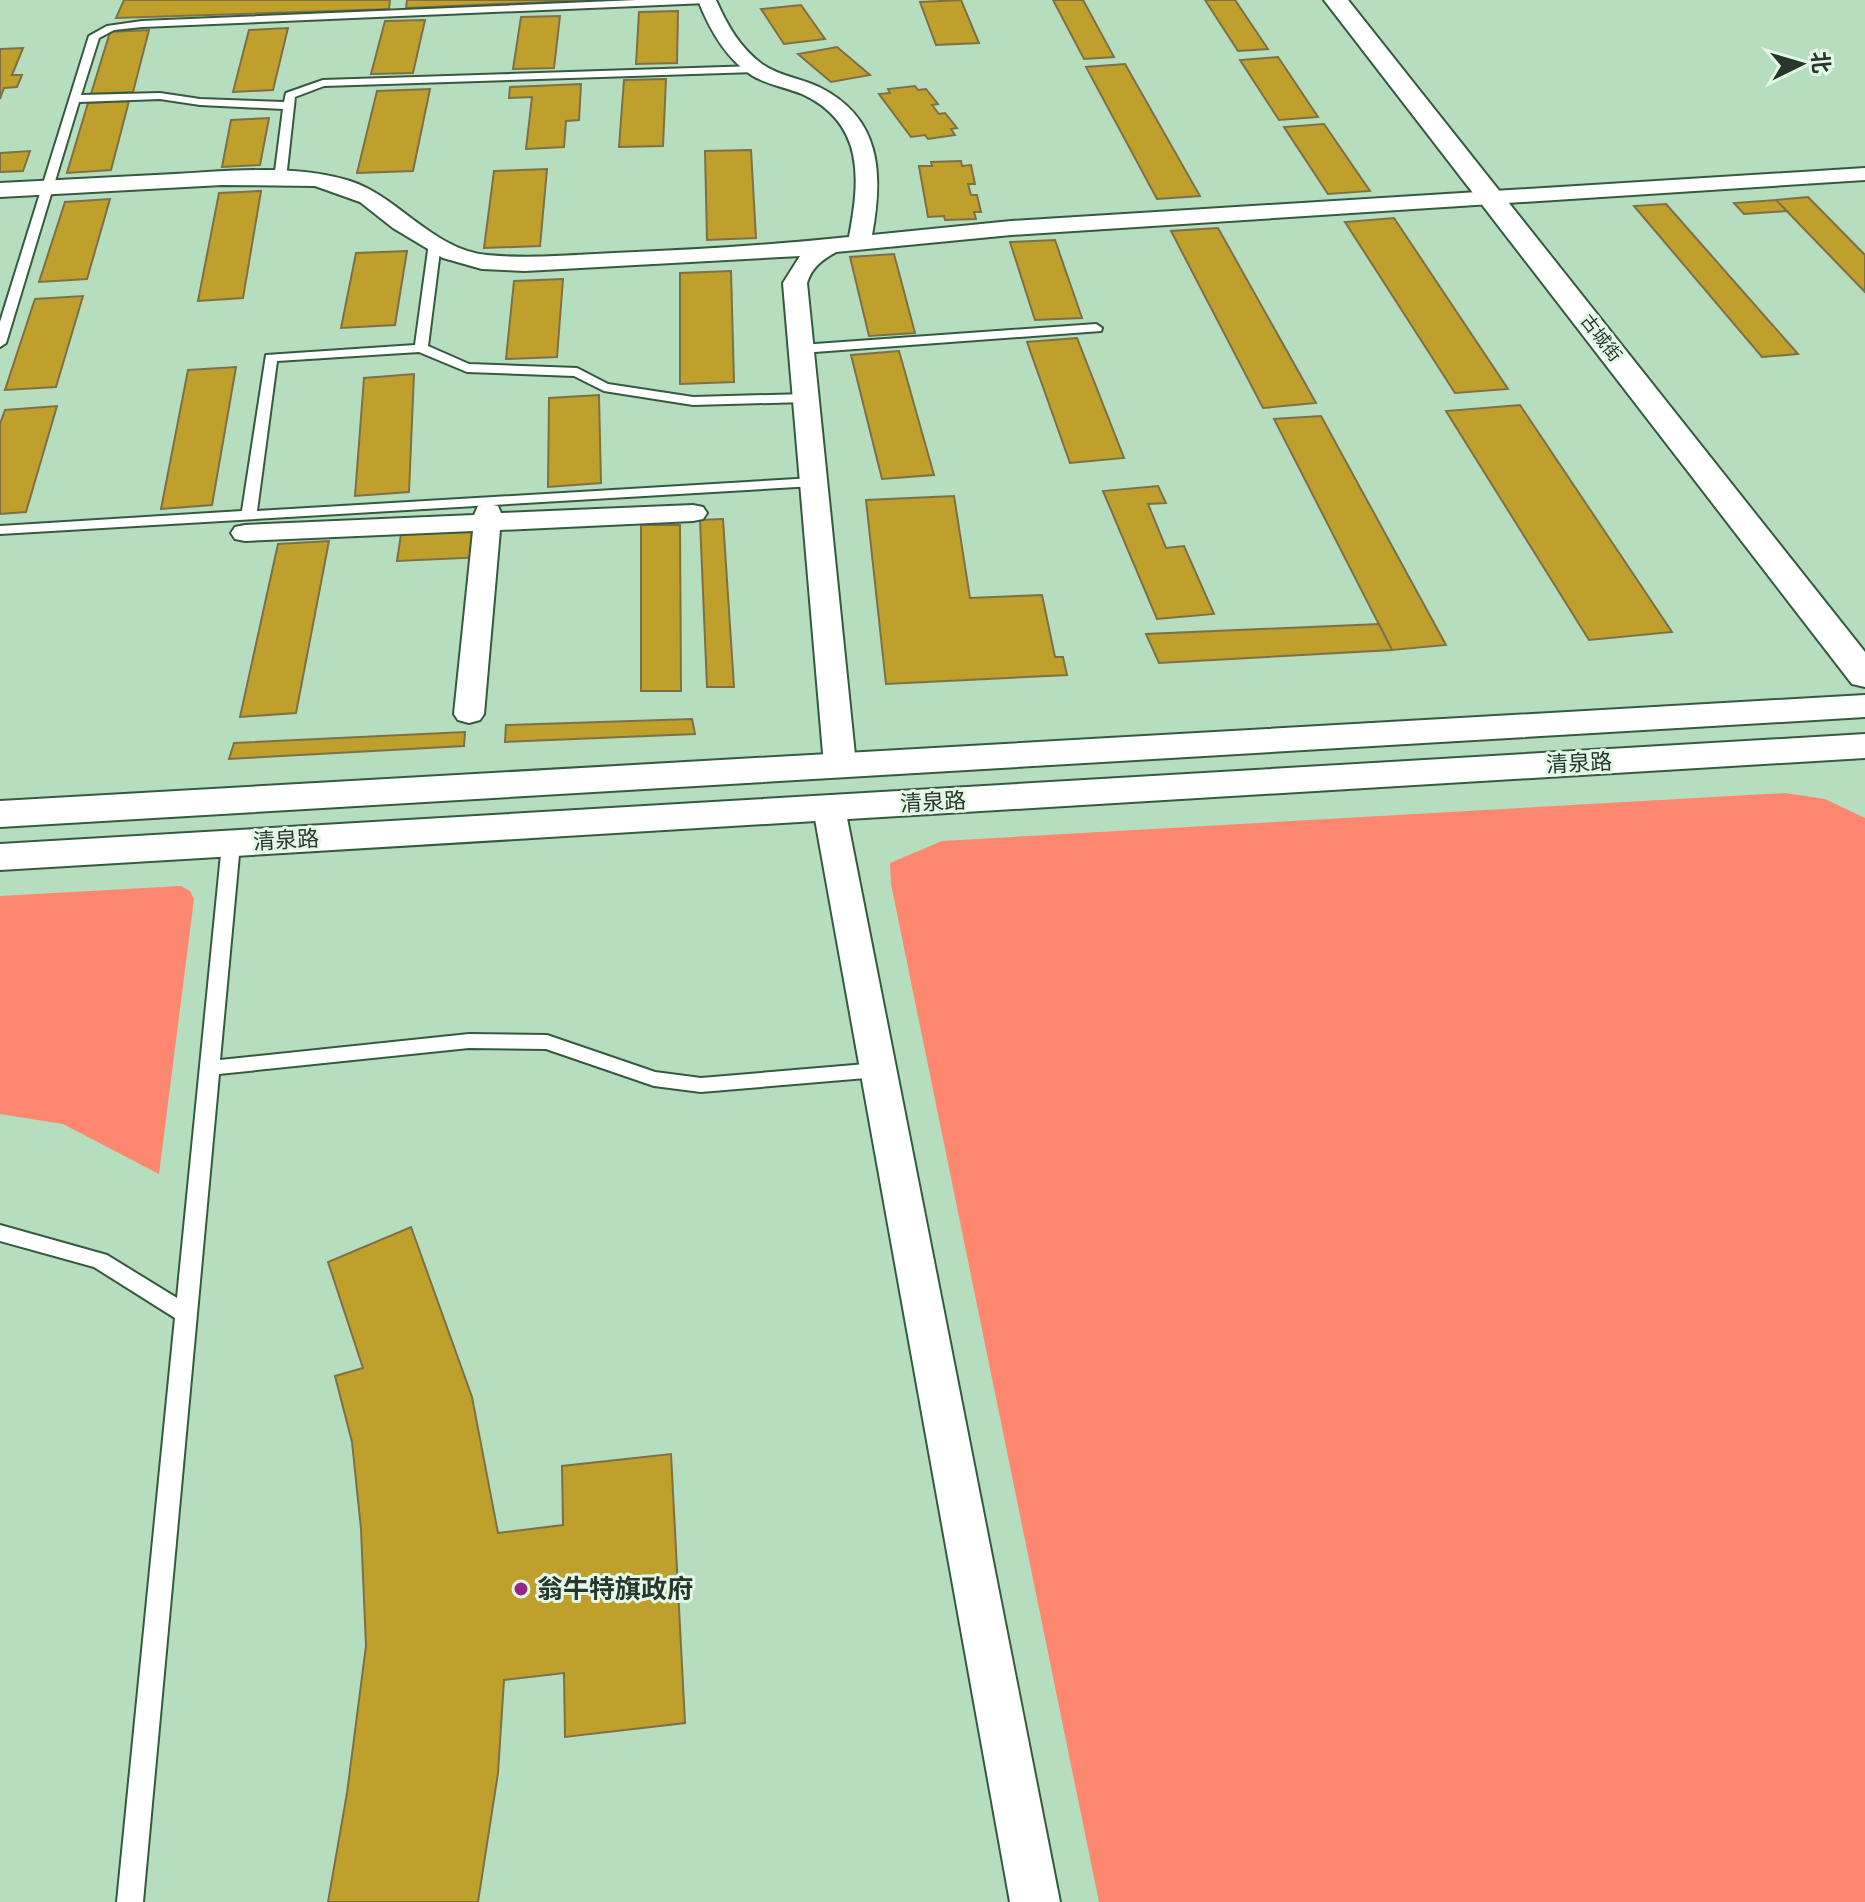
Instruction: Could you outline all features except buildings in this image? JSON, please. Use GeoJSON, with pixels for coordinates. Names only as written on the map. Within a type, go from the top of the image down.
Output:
{"type":"FeatureCollection","features":[{"type":"Feature","properties":{"kind":"street"},"geometry":{"type":"LineString","coordinates":[[707,0],[716,24],[744,60],[755,69],[811,90],[832,103],[854,131],[865,155],[869,181],[847,243]]}},
{"type":"Feature","properties":{"kind":"street","name":"古城街"},"geometry":{"type":"LineString","coordinates":[[1336,0],[1865,676]]}},
{"type":"Feature","properties":{"kind":"street"},"geometry":{"type":"LineString","coordinates":[[0,190],[222,178],[315,179],[344,186],[368,197],[401,223],[451,253],[482,262],[525,264],[748,254],[1011,228],[1489,195],[1865,174]]}},
{"type":"Feature","properties":{"kind":"street"},"geometry":{"type":"LineString","coordinates":[[840,765],[795,283],[799,270],[812,255],[847,243]]}},
{"type":"Feature","properties":{"kind":"street"},"geometry":{"type":"LineString","coordinates":[[247,524],[693,513]]}},
{"type":"Feature","properties":{"kind":"street"},"geometry":{"type":"LineString","coordinates":[[469,714],[488,517]]}},
{"type":"Feature","properties":{"kind":"street","name":"清泉路"},"geometry":{"type":"LineString","coordinates":[[0,814],[1865,706]]}},
{"type":"Feature","properties":{"kind":"street","name":"清泉路"},"geometry":{"type":"LineString","coordinates":[[0,857],[1865,746]]}},
{"type":"Feature","properties":{"kind":"street"},"geometry":{"type":"LineString","coordinates":[[829,808],[1035,1902]]}},
{"type":"Feature","properties":{"kind":"lane"},"geometry":{"type":"LineString","coordinates":[[0,343],[73,99],[94,36],[99,32],[128,25],[707,0]]}},
{"type":"Feature","properties":{"kind":"lane"},"geometry":{"type":"LineString","coordinates":[[280,179],[289,106],[294,92],[323,83],[755,69]]}},
{"type":"Feature","properties":{"kind":"lane"},"geometry":{"type":"LineString","coordinates":[[73,99],[160,96],[200,102],[289,106]]}},
{"type":"Feature","properties":{"kind":"lane"},"geometry":{"type":"LineString","coordinates":[[421,348],[435,243]]}},
{"type":"Feature","properties":{"kind":"lane"},"geometry":{"type":"LineString","coordinates":[[801,349],[1096,328]]}},
{"type":"Feature","properties":{"kind":"lane"},"geometry":{"type":"LineString","coordinates":[[247,524],[271,358],[421,348],[467,368],[577,372],[604,387],[693,401],[806,398]]}},
{"type":"Feature","properties":{"kind":"lane"},"geometry":{"type":"LineString","coordinates":[[0,530],[247,524],[814,482]]}},
{"type":"Feature","properties":{"kind":"lane"},"geometry":{"type":"LineString","coordinates":[[130,1902],[231,844]]}},
{"type":"Feature","properties":{"kind":"lane"},"geometry":{"type":"LineString","coordinates":[[210,1068],[512,1040],[547,1042],[654,1079],[701,1085],[878,1070]]}},
{"type":"Feature","properties":{"kind":"lane"},"geometry":{"type":"LineString","coordinates":[[0,1233],[100,1261],[186,1314]]}},
{"type":"Feature","properties":{"kind":"shaded area"},"geometry":{"type":"Polygon","coordinates":[[[1785,793],[1825,799],[1865,818],[1865,1902],[1099,1902],[891,884],[890,863],[942,841],[1785,793]]]}},
{"type":"Feature","properties":{"kind":"shaded area"},"geometry":{"type":"Polygon","coordinates":[[[181,886],[190,891],[194,899],[159,1174],[63,1124],[0,1114],[0,896],[181,886]]]}},
{"type":"Feature","properties":{"kind":"place","name":"翁牛特旗政府"},"geometry":{"type":"Point","coordinates":[521,1589]}}]}
